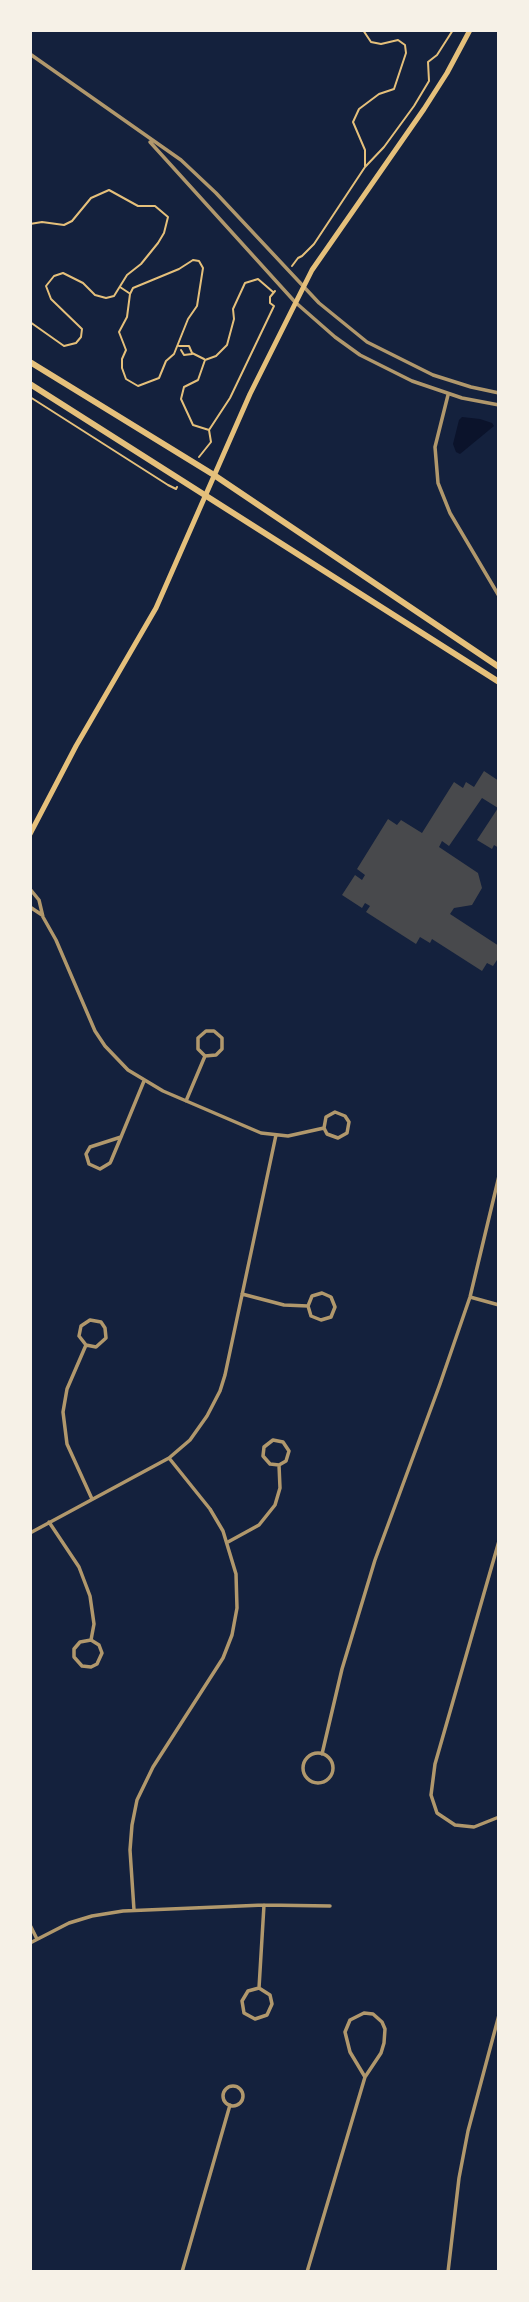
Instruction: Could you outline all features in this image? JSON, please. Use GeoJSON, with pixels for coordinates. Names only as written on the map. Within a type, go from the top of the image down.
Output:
{"type":"FeatureCollection","features":[{"type":"Feature","properties":{"kind":"main road"},"geometry":{"type":"LineString","coordinates":[[30,834],[32,825],[76,746],[156,608],[250,394],[303,287],[320,257],[447,73],[470,30]]}},
{"type":"Feature","properties":{"kind":"main road"},"geometry":{"type":"LineString","coordinates":[[30,362],[214,475],[499,667]]}},
{"type":"Feature","properties":{"kind":"main road"},"geometry":{"type":"LineString","coordinates":[[30,384],[499,682]]}},
{"type":"Feature","properties":{"kind":"street"},"geometry":{"type":"LineString","coordinates":[[30,54],[181,160],[303,287],[342,323],[383,351],[433,375],[499,393]]}},
{"type":"Feature","properties":{"kind":"street"},"geometry":{"type":"LineString","coordinates":[[147,138],[295,302],[328,332],[360,355],[412,381],[448,394],[499,405]]}},
{"type":"Feature","properties":{"kind":"street"},"geometry":{"type":"LineString","coordinates":[[448,394],[435,447],[438,483],[450,513],[499,596]]}},
{"type":"Feature","properties":{"kind":"street"},"geometry":{"type":"LineString","coordinates":[[30,889],[39,900],[43,916],[95,1031],[117,1059],[144,1081],[261,1133],[288,1136],[324,1128]]}},
{"type":"Feature","properties":{"kind":"street"},"geometry":{"type":"LineString","coordinates":[[30,907],[43,916]]}},
{"type":"Feature","properties":{"kind":"street"},"geometry":{"type":"LineString","coordinates":[[206,1031],[216,1032],[222,1038],[222,1049],[216,1055],[205,1056],[198,1049],[198,1038],[206,1031]]}},
{"type":"Feature","properties":{"kind":"street"},"geometry":{"type":"LineString","coordinates":[[186,1101],[205,1056]]}},
{"type":"Feature","properties":{"kind":"street"},"geometry":{"type":"LineString","coordinates":[[121,1137],[90,1147],[86,1154],[89,1164],[97,1169],[107,1167],[121,1137],[144,1081]]}},
{"type":"Feature","properties":{"kind":"street"},"geometry":{"type":"LineString","coordinates":[[335,1112],[345,1116],[349,1122],[347,1133],[341,1137],[330,1136],[324,1128],[326,1117],[335,1112]]}},
{"type":"Feature","properties":{"kind":"street"},"geometry":{"type":"LineString","coordinates":[[30,1532],[169,1458],[200,1428],[220,1391],[276,1135]]}},
{"type":"Feature","properties":{"kind":"street"},"geometry":{"type":"LineString","coordinates":[[322,1754],[342,1669],[374,1560],[470,1297],[499,1176]]}},
{"type":"Feature","properties":{"kind":"street"},"geometry":{"type":"LineString","coordinates":[[322,1293],[330,1295],[335,1304],[332,1315],[321,1320],[311,1316],[308,1306],[312,1296],[322,1293]]}},
{"type":"Feature","properties":{"kind":"street"},"geometry":{"type":"LineString","coordinates":[[242,1294],[274,1303],[308,1306]]}},
{"type":"Feature","properties":{"kind":"street"},"geometry":{"type":"LineString","coordinates":[[470,1297],[499,1305]]}},
{"type":"Feature","properties":{"kind":"street"},"geometry":{"type":"LineString","coordinates":[[90,1320],[101,1322],[107,1331],[104,1341],[96,1347],[86,1345],[79,1336],[81,1326],[90,1320]]}},
{"type":"Feature","properties":{"kind":"street"},"geometry":{"type":"LineString","coordinates":[[86,1345],[67,1389],[62,1423],[67,1444],[92,1499]]}},
{"type":"Feature","properties":{"kind":"street"},"geometry":{"type":"LineString","coordinates":[[273,1440],[283,1441],[288,1448],[288,1459],[279,1465],[270,1464],[263,1456],[264,1447],[273,1440]]}},
{"type":"Feature","properties":{"kind":"street"},"geometry":{"type":"LineString","coordinates":[[134,1910],[130,1850],[137,1800],[153,1767],[218,1669],[232,1634],[237,1608],[237,1584],[228,1542],[210,1509],[169,1458]]}},
{"type":"Feature","properties":{"kind":"street"},"geometry":{"type":"LineString","coordinates":[[228,1542],[252,1530],[271,1512],[280,1488],[279,1465]]}},
{"type":"Feature","properties":{"kind":"street"},"geometry":{"type":"LineString","coordinates":[[49,1522],[79,1567],[87,1585],[94,1617],[92,1640]]}},
{"type":"Feature","properties":{"kind":"street"},"geometry":{"type":"LineString","coordinates":[[499,1541],[435,1764],[431,1789],[434,1808],[443,1819],[454,1825],[474,1826],[499,1817]]}},
{"type":"Feature","properties":{"kind":"street"},"geometry":{"type":"LineString","coordinates":[[92,1640],[100,1647],[100,1659],[91,1667],[82,1666],[74,1657],[75,1648],[80,1642],[92,1640]]}},
{"type":"Feature","properties":{"kind":"street"},"geometry":{"type":"LineString","coordinates":[[322,1754],[331,1761],[332,1774],[326,1781],[314,1782],[305,1775],[305,1763],[310,1756],[322,1754]]}},
{"type":"Feature","properties":{"kind":"street"},"geometry":{"type":"LineString","coordinates":[[259,1988],[264,1905]]}},
{"type":"Feature","properties":{"kind":"street"},"geometry":{"type":"LineString","coordinates":[[30,1943],[58,1928],[92,1916],[134,1910],[264,1905],[330,1906]]}},
{"type":"Feature","properties":{"kind":"street"},"geometry":{"type":"LineString","coordinates":[[30,1925],[37,1939]]}},
{"type":"Feature","properties":{"kind":"street"},"geometry":{"type":"LineString","coordinates":[[259,1988],[270,1995],[272,2007],[264,2017],[255,2019],[244,2013],[242,2001],[248,1991],[259,1988]]}},
{"type":"Feature","properties":{"kind":"street"},"geometry":{"type":"LineString","coordinates":[[307,2272],[365,2077],[381,2053],[386,2033],[380,2018],[364,2013],[350,2020],[345,2032],[351,2052],[365,2077]]}},
{"type":"Feature","properties":{"kind":"street"},"geometry":{"type":"LineString","coordinates":[[448,2272],[459,2178],[468,2132],[499,2015]]}},
{"type":"Feature","properties":{"kind":"street"},"geometry":{"type":"LineString","coordinates":[[228,2087],[236,2087],[242,2092],[242,2100],[238,2105],[230,2105],[224,2100],[224,2094],[228,2087]]}},
{"type":"Feature","properties":{"kind":"street"},"geometry":{"type":"LineString","coordinates":[[182,2272],[230,2105]]}},
{"type":"Feature","properties":{"kind":"path"},"geometry":{"type":"LineString","coordinates":[[363,30],[371,42],[381,44],[398,40],[405,45],[406,53],[394,89],[379,94],[359,109],[353,122],[365,150],[365,167]]}},
{"type":"Feature","properties":{"kind":"path"},"geometry":{"type":"LineString","coordinates":[[295,262],[314,244],[365,167],[384,147],[415,104],[429,81],[428,62],[437,55],[453,30]]}},
{"type":"Feature","properties":{"kind":"path"},"geometry":{"type":"LineString","coordinates":[[30,224],[42,222],[64,225],[72,221],[91,198],[109,190],[138,206],[155,206],[168,217],[164,233],[141,264],[124,279],[114,296],[106,298],[95,295],[82,283],[63,272],[54,276],[46,286],[51,299],[82,329],[81,337],[76,343],[64,346],[30,322]]}},
{"type":"Feature","properties":{"kind":"path"},"geometry":{"type":"LineString","coordinates":[[199,261],[203,268],[203,278],[197,306],[188,318],[177,345],[174,355],[166,361],[159,378],[138,386],[126,379],[122,359],[126,350],[118,332],[127,317],[133,288],[179,269],[187,262],[199,261]]}},
{"type":"Feature","properties":{"kind":"path"},"geometry":{"type":"LineString","coordinates":[[177,345],[182,348],[189,346],[192,353],[205,360],[216,356],[227,345],[234,318],[233,309],[245,283],[258,279],[274,293]]}},
{"type":"Feature","properties":{"kind":"path"},"geometry":{"type":"LineString","coordinates":[[120,287],[130,294]]}},
{"type":"Feature","properties":{"kind":"path"},"geometry":{"type":"LineString","coordinates":[[211,442],[209,430],[230,398],[274,306],[270,303],[278,288]]}},
{"type":"Feature","properties":{"kind":"path"},"geometry":{"type":"LineString","coordinates":[[182,348],[184,355],[192,353]]}},
{"type":"Feature","properties":{"kind":"path"},"geometry":{"type":"LineString","coordinates":[[205,360],[198,380],[184,387],[181,399],[193,425],[209,430]]}},
{"type":"Feature","properties":{"kind":"path"},"geometry":{"type":"LineString","coordinates":[[30,397],[176,489]]}},
{"type":"Feature","properties":{"kind":"water"},"geometry":{"type":"Polygon","coordinates":[[[462,417],[480,419],[494,426],[460,454],[456,452],[453,444],[462,417]]]}},
{"type":"Feature","properties":{"kind":"building"},"geometry":{"type":"Polygon","coordinates":[[[484,771],[499,781],[499,848],[494,845],[492,849],[477,840],[498,808],[482,798],[449,846],[442,841],[439,847],[478,873],[482,888],[472,905],[454,908],[450,914],[499,946],[499,961],[493,966],[487,963],[482,971],[432,939],[430,943],[420,937],[416,944],[366,912],[370,906],[365,903],[362,908],[342,895],[355,875],[362,880],[365,875],[357,869],[388,819],[397,825],[401,820],[422,833],[454,782],[463,788],[466,782],[474,787],[484,771]]]}}]}
